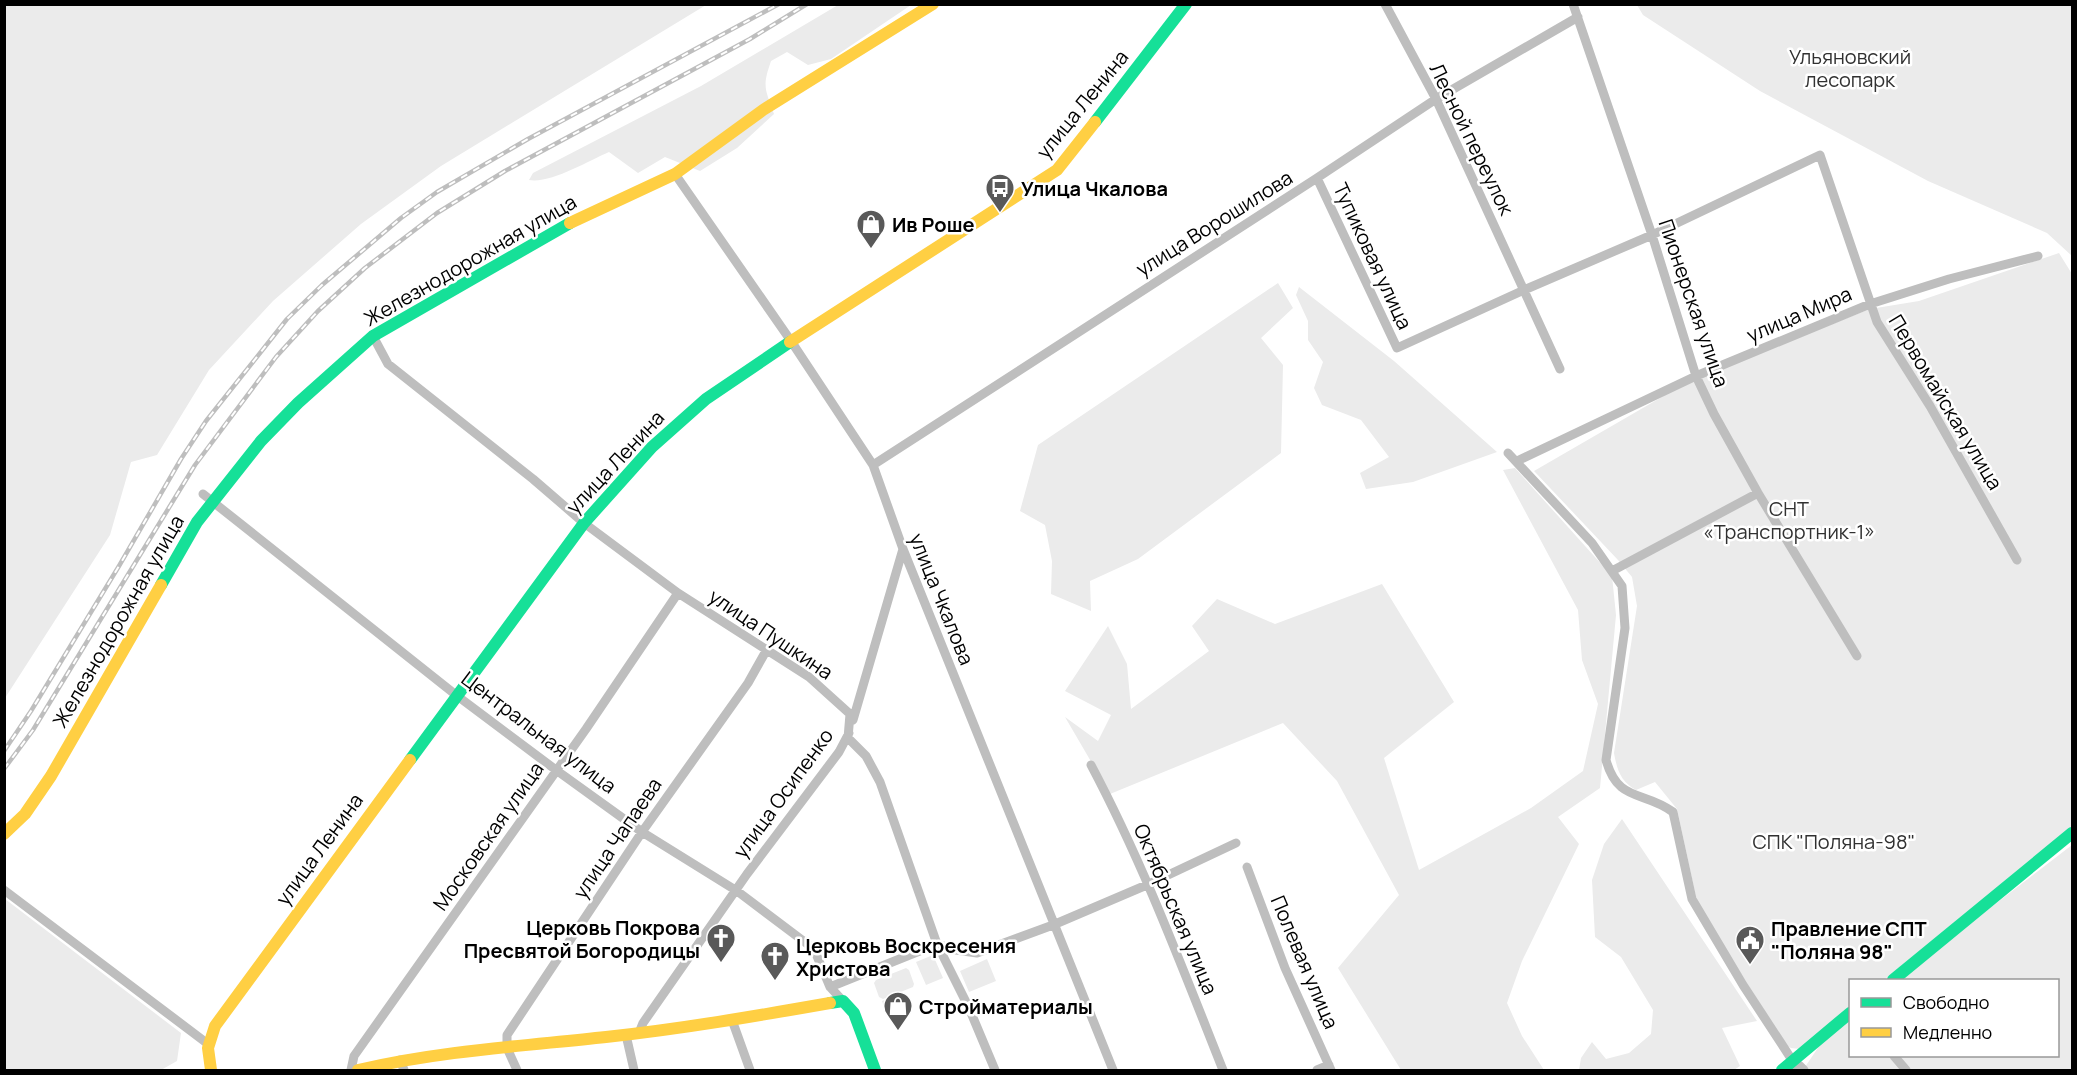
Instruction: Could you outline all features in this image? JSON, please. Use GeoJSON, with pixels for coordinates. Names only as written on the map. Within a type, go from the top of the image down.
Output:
{"type":"FeatureCollection","features":[{"type":"Feature","properties":{"kind":"street","name":"Железнодорожная улица"},"geometry":{"type":"LineString","coordinates":[[4,834],[25,814],[51,776],[197,522],[208,498],[298,402],[373,336],[567,225],[675,174],[763,110],[933,4]]}},
{"type":"Feature","properties":{"kind":"street","name":"улица Ленина"},"geometry":{"type":"LineString","coordinates":[[208,1044],[214,1026],[456,695],[584,523],[652,447],[688,412],[791,340],[1057,170],[1186,4]]}},
{"type":"Feature","properties":{"kind":"street","name":"Лесной переулок"},"geometry":{"type":"LineString","coordinates":[[1385,4],[1436,99],[1560,369]]}},
{"type":"Feature","properties":{"kind":"street","name":"Пионерская улица"},"geometry":{"type":"LineString","coordinates":[[1573,4],[1652,235],[1696,376],[1714,414],[1758,493],[1857,656]]}},
{"type":"Feature","properties":{"kind":"street","name":"улица Ворошилова"},"geometry":{"type":"LineString","coordinates":[[873,465],[1436,99],[1578,17]]}},
{"type":"Feature","properties":{"kind":"street","name":"Первомайская улица"},"geometry":{"type":"LineString","coordinates":[[1652,235],[1820,155],[1877,322],[1930,406],[2018,560]]}},
{"type":"Feature","properties":{"kind":"street","name":"улица Чкалова"},"geometry":{"type":"LineString","coordinates":[[675,174],[791,340],[873,465],[903,549],[1113,1071]]}},
{"type":"Feature","properties":{"kind":"street","name":"Тупиковая улица"},"geometry":{"type":"LineString","coordinates":[[1317,178],[1397,348],[1524,290]]}},
{"type":"Feature","properties":{"kind":"street"},"geometry":{"type":"LineString","coordinates":[[1524,290],[1652,235]]}},
{"type":"Feature","properties":{"kind":"street","name":"улица Мира"},"geometry":{"type":"LineString","coordinates":[[1517,461],[1696,376],[1870,304],[1949,279],[2038,256]]}},
{"type":"Feature","properties":{"kind":"street","name":"улица Пушкина"},"geometry":{"type":"LineString","coordinates":[[373,336],[388,364],[533,479],[584,523],[678,593],[809,677],[850,714],[848,738]]}},
{"type":"Feature","properties":{"kind":"street"},"geometry":{"type":"LineString","coordinates":[[1508,453],[1592,543],[1622,586],[1625,628],[1606,760],[1611,775],[1616,783],[1626,791],[1653,800],[1673,812],[1692,899],[1743,985],[1797,1067]]}},
{"type":"Feature","properties":{"kind":"street"},"geometry":{"type":"LineString","coordinates":[[1612,571],[1758,493]]}},
{"type":"Feature","properties":{"kind":"street","name":"Центральная улица"},"geometry":{"type":"LineString","coordinates":[[208,498],[456,695],[556,770],[642,832],[736,891],[814,950],[830,987],[854,1013],[875,1071]]}},
{"type":"Feature","properties":{"kind":"street","name":"улица Осипенко"},"geometry":{"type":"LineString","coordinates":[[633,1034],[770,842],[848,738],[903,549]]}},
{"type":"Feature","properties":{"kind":"street","name":"Московская улица"},"geometry":{"type":"LineString","coordinates":[[351,1071],[354,1056],[360,1047],[460,909],[678,593]]}},
{"type":"Feature","properties":{"kind":"street","name":"улица Чапаева"},"geometry":{"type":"LineString","coordinates":[[507,1048],[507,1035],[642,832],[748,683],[766,651]]}},
{"type":"Feature","properties":{"kind":"street"},"geometry":{"type":"LineString","coordinates":[[848,738],[866,756],[880,782],[937,944],[969,1008],[995,1071]]}},
{"type":"Feature","properties":{"kind":"street","name":"Октябрьская улица"},"geometry":{"type":"LineString","coordinates":[[1091,765],[1149,884],[1223,1071]]}},
{"type":"Feature","properties":{"kind":"street"},"geometry":{"type":"LineString","coordinates":[[1895,979],[2073,833]]}},
{"type":"Feature","properties":{"kind":"street"},"geometry":{"type":"LineString","coordinates":[[830,987],[937,944],[977,953],[1053,925],[1149,884],[1236,843]]}},
{"type":"Feature","properties":{"kind":"street","name":"Полевая улица"},"geometry":{"type":"LineString","coordinates":[[1246,867],[1284,968],[1330,1068]]}},
{"type":"Feature","properties":{"kind":"street"},"geometry":{"type":"LineString","coordinates":[[4,890],[208,1044],[211,1071]]}},
{"type":"Feature","properties":{"kind":"street"},"geometry":{"type":"LineString","coordinates":[[358,1071],[507,1048],[732,1020],[843,1001]]}},
{"type":"Feature","properties":{"kind":"street"},"geometry":{"type":"LineString","coordinates":[[1782,1071],[1797,1067],[1849,1015]]}},
{"type":"Feature","properties":{"kind":"street"},"geometry":{"type":"LineString","coordinates":[[732,1020],[750,1071]]}},
{"type":"Feature","properties":{"kind":"street"},"geometry":{"type":"LineString","coordinates":[[633,1034],[634,1071]]}},
{"type":"Feature","properties":{"kind":"street"},"geometry":{"type":"LineString","coordinates":[[507,1048],[517,1071]]}},
{"type":"Feature","properties":{"kind":"street"},"geometry":{"type":"LineString","coordinates":[[1895,1057],[1906,1071]]}},
{"type":"Feature","properties":{"kind":"street"},"geometry":{"type":"LineString","coordinates":[[1317,1071],[1330,1068]]}},
{"type":"Feature","properties":{"kind":"green space"},"geometry":{"type":"Polygon","coordinates":[[[5,4],[706,5],[441,166],[361,224],[273,301],[209,370],[157,455],[131,462],[110,535],[5,698],[5,4]]]}},
{"type":"Feature","properties":{"kind":"green space"},"geometry":{"type":"Polygon","coordinates":[[[838,5],[911,5],[831,59],[808,65],[787,52],[771,61],[766,77],[766,88],[774,114],[737,148],[700,171],[665,157],[638,173],[609,152],[547,179],[529,180],[533,173],[701,86],[838,5]]]}},
{"type":"Feature","properties":{"kind":"green space","name":"Ульяновский лесопарк"},"geometry":{"type":"Polygon","coordinates":[[[1637,5],[2072,5],[2072,256],[2047,233],[1928,181],[1760,91],[1643,15],[1637,5]]]}},
{"type":"Feature","properties":{"kind":"green space"},"geometry":{"type":"Polygon","coordinates":[[[2059,253],[2072,274],[2072,827],[1885,979],[1849,979],[1849,1008],[1800,1049],[1791,1048],[1787,1046],[1698,906],[1677,809],[1655,782],[1636,790],[1623,779],[1618,770],[1614,753],[1637,606],[1632,577],[1534,471],[1693,379],[1870,309],[1919,301],[2059,253]]]}},
{"type":"Feature","properties":{"kind":"green space"},"geometry":{"type":"Polygon","coordinates":[[[1278,283],[1293,308],[1261,338],[1283,365],[1281,453],[1138,559],[1090,581],[1091,611],[1051,594],[1052,561],[1045,525],[1020,511],[1038,445],[1278,283]]]}},
{"type":"Feature","properties":{"kind":"green space"},"geometry":{"type":"Polygon","coordinates":[[[1299,287],[1394,361],[1497,452],[1413,482],[1366,489],[1360,473],[1389,457],[1361,420],[1322,405],[1314,388],[1323,362],[1308,340],[1308,321],[1296,295],[1299,287]]]}},
{"type":"Feature","properties":{"kind":"green space"},"geometry":{"type":"Polygon","coordinates":[[[1515,468],[1612,576],[1616,615],[1600,788],[1558,817],[1579,844],[1522,961],[1507,1003],[1522,1036],[1544,1070],[1401,1070],[1338,968],[1399,895],[1337,781],[1283,723],[1110,794],[1065,717],[1098,741],[1111,715],[1065,691],[1108,626],[1127,664],[1131,709],[1209,651],[1192,626],[1217,599],[1275,624],[1382,584],[1454,702],[1384,758],[1419,870],[1531,808],[1583,771],[1598,704],[1582,660],[1578,610],[1503,470],[1515,468]]]}},
{"type":"Feature","properties":{"kind":"green space"},"geometry":{"type":"Polygon","coordinates":[[[1622,819],[1757,1021],[1722,1028],[1740,1066],[1734,1070],[1579,1070],[1581,1058],[1592,1042],[1606,1059],[1629,1053],[1651,1034],[1653,1010],[1621,957],[1595,937],[1592,880],[1604,844],[1622,819]]]}},
{"type":"Feature","properties":{"kind":"green space"},"geometry":{"type":"Polygon","coordinates":[[[2072,845],[2072,1070],[1799,1070],[1805,1067],[1828,1033],[1849,1017],[1849,1057],[2059,1057],[2059,979],[1897,979],[2072,845]]]}},
{"type":"Feature","properties":{"kind":"green space"},"geometry":{"type":"Polygon","coordinates":[[[5,899],[181,1033],[177,1061],[161,1070],[5,1070],[5,899]]]}},
{"type":"Feature","properties":{"kind":"green space"},"geometry":{"type":"Polygon","coordinates":[[[933,955],[943,978],[926,985],[916,962],[933,955]]]}},
{"type":"Feature","properties":{"kind":"green space"},"geometry":{"type":"Polygon","coordinates":[[[987,959],[996,981],[969,992],[960,971],[987,959]]]}},
{"type":"Feature","properties":{"kind":"green space"},"geometry":{"type":"Polygon","coordinates":[[[906,968],[909,970],[913,987],[883,999],[879,997],[874,983],[876,980],[906,968]]]}},
{"type":"Feature","properties":{"kind":"green space"},"geometry":{"type":"Polygon","coordinates":[[[903,993],[907,1004],[886,1013],[882,1001],[903,993]]]}},
{"type":"Feature","properties":{"kind":"railway"},"geometry":{"type":"LineString","coordinates":[[4,751],[31,711],[206,421],[287,319],[322,285],[401,218],[437,192],[528,139],[779,4]]}},
{"type":"Feature","properties":{"kind":"railway"},"geometry":{"type":"LineString","coordinates":[[4,769],[33,730],[195,465],[276,357],[318,311],[365,268],[437,213],[505,171],[750,39],[807,4]]}},
{"type":"Feature","properties":{"kind":"traffic: fast"},"geometry":{"type":"LineString","coordinates":[[1095,122],[1186,4]]}},
{"type":"Feature","properties":{"kind":"traffic: fast"},"geometry":{"type":"LineString","coordinates":[[161,585],[197,522],[261,441],[298,403],[373,336],[570,223]]}},
{"type":"Feature","properties":{"kind":"traffic: fast"},"geometry":{"type":"LineString","coordinates":[[410,760],[584,523],[652,447],[706,399],[790,342]]}},
{"type":"Feature","properties":{"kind":"traffic: fast"},"geometry":{"type":"LineString","coordinates":[[1894,979],[2072,833]]}},
{"type":"Feature","properties":{"kind":"traffic: fast"},"geometry":{"type":"LineString","coordinates":[[830,1003],[843,1001],[854,1013],[875,1070]]}},
{"type":"Feature","properties":{"kind":"traffic: fast"},"geometry":{"type":"LineString","coordinates":[[1782,1070],[1849,1014]]}},
{"type":"Feature","properties":{"kind":"traffic: slow"},"geometry":{"type":"LineString","coordinates":[[570,223],[675,174],[763,110],[933,4]]}},
{"type":"Feature","properties":{"kind":"traffic: slow"},"geometry":{"type":"LineString","coordinates":[[790,342],[1057,170],[1095,122]]}},
{"type":"Feature","properties":{"kind":"traffic: slow"},"geometry":{"type":"LineString","coordinates":[[4,834],[25,814],[51,776],[161,585]]}},
{"type":"Feature","properties":{"kind":"traffic: slow"},"geometry":{"type":"LineString","coordinates":[[211,1070],[208,1048],[215,1026],[410,760]]}},
{"type":"Feature","properties":{"kind":"traffic: slow"},"geometry":{"type":"LineString","coordinates":[[358,1070],[419,1058],[662,1030],[830,1003]]}},
{"type":"Feature","properties":{"kind":"place","name":"Улица Чкалова"},"geometry":{"type":"Point","coordinates":[1000,214]}},
{"type":"Feature","properties":{"kind":"place","name":"Ив Роше"},"geometry":{"type":"Point","coordinates":[871,250]}},
{"type":"Feature","properties":{"kind":"place","name":"Церковь Покрова Пресвятой Богородицы"},"geometry":{"type":"Point","coordinates":[721,964]}},
{"type":"Feature","properties":{"kind":"place","name":"Правление СПТ \"Поляна 98\""},"geometry":{"type":"Point","coordinates":[1750,966]}},
{"type":"Feature","properties":{"kind":"place","name":"Церковь Воскресения Христова"},"geometry":{"type":"Point","coordinates":[775,982]}},
{"type":"Feature","properties":{"kind":"place","name":"Стройматериалы"},"geometry":{"type":"Point","coordinates":[898,1032]}},
{"type":"Feature","properties":{"kind":"park label","name":"СНТ «Транспортник-1»"},"geometry":{"type":"Point","coordinates":[1789,520]}},
{"type":"Feature","properties":{"kind":"park label","name":"СПК \"Поляна-98\""},"geometry":{"type":"Point","coordinates":[1834,841]}}]}
